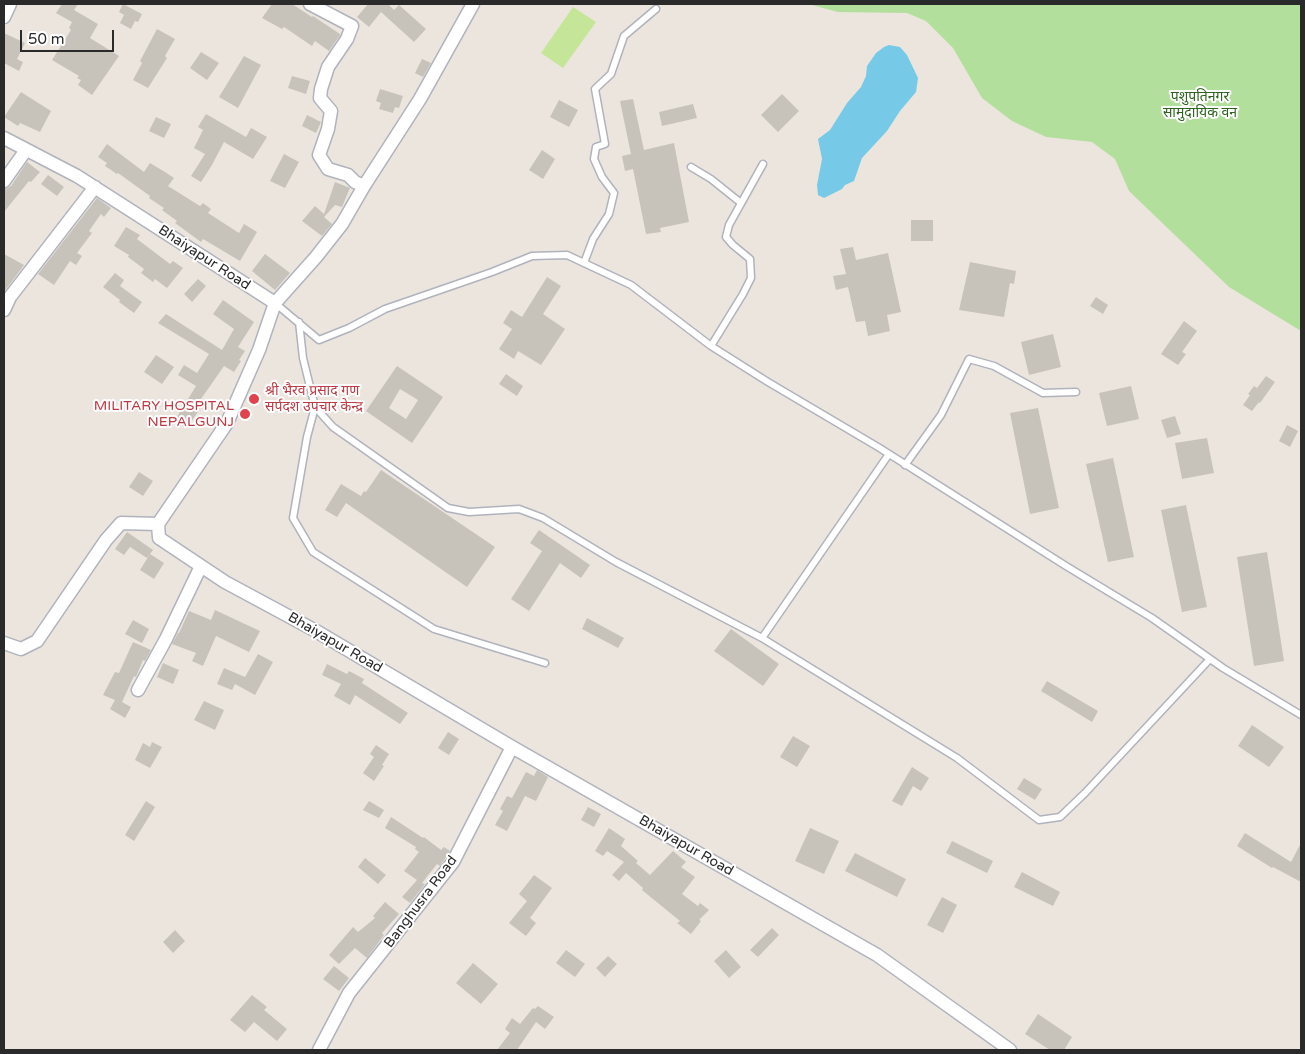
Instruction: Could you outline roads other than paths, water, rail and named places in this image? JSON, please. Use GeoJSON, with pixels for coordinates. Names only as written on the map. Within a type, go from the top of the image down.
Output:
{"type":"FeatureCollection","features":[{"type":"Feature","properties":{"kind":"street"},"geometry":{"type":"LineString","coordinates":[[4,17],[10,4]]}},
{"type":"Feature","properties":{"kind":"street"},"geometry":{"type":"LineString","coordinates":[[310,4],[352,26],[348,39],[328,67],[321,89],[320,98],[331,111],[328,128],[319,155],[328,169],[348,175],[355,182],[364,186]]}},
{"type":"Feature","properties":{"kind":"street"},"geometry":{"type":"LineString","coordinates":[[4,643],[21,649],[37,641],[106,540],[121,523],[158,524],[227,423],[259,350],[275,303],[316,257],[342,224],[420,99],[473,4]]}},
{"type":"Feature","properties":{"kind":"street","name":"Bhaiyapur Road"},"geometry":{"type":"LineString","coordinates":[[4,138],[77,176],[275,303]]}},
{"type":"Feature","properties":{"kind":"street"},"geometry":{"type":"LineString","coordinates":[[4,181],[26,150]]}},
{"type":"Feature","properties":{"kind":"street"},"geometry":{"type":"LineString","coordinates":[[4,310],[10,297],[95,187]]}},
{"type":"Feature","properties":{"kind":"street","name":"Bhaiyapur Road"},"geometry":{"type":"LineString","coordinates":[[158,524],[159,538],[226,582],[316,631],[512,747],[877,955],[1010,1050]]}},
{"type":"Feature","properties":{"kind":"street"},"geometry":{"type":"LineString","coordinates":[[138,690],[166,639],[201,566]]}},
{"type":"Feature","properties":{"kind":"street","name":"Banghusra Road"},"geometry":{"type":"LineString","coordinates":[[319,1050],[349,993],[454,862],[512,747]]}},
{"type":"Feature","properties":{"kind":"lane"},"geometry":{"type":"LineString","coordinates":[[584,263],[593,239],[609,214],[614,193],[602,177],[594,159],[596,147],[605,144],[595,89],[611,74],[624,36],[656,9]]}},
{"type":"Feature","properties":{"kind":"lane"},"geometry":{"type":"LineString","coordinates":[[711,346],[751,278],[750,259],[732,245],[726,237],[728,225],[763,164]]}},
{"type":"Feature","properties":{"kind":"lane"},"geometry":{"type":"LineString","coordinates":[[691,167],[741,203]]}},
{"type":"Feature","properties":{"kind":"lane"},"geometry":{"type":"LineString","coordinates":[[275,303],[319,340],[349,328],[385,309],[532,256],[567,255],[631,285],[711,346],[889,454],[1057,561],[1152,618],[1210,659],[1301,715]]}},
{"type":"Feature","properties":{"kind":"lane"},"geometry":{"type":"LineString","coordinates":[[299,322],[303,358],[315,407],[333,427],[448,508],[468,512],[519,509],[543,518],[616,562],[762,638],[957,758],[1039,820],[1060,817],[1085,793],[1210,659]]}},
{"type":"Feature","properties":{"kind":"lane"},"geometry":{"type":"LineString","coordinates":[[905,465],[941,415],[969,359],[994,366],[1043,393],[1076,392]]}},
{"type":"Feature","properties":{"kind":"lane"},"geometry":{"type":"LineString","coordinates":[[315,407],[307,438],[292,518],[313,552],[434,629],[545,664]]}},
{"type":"Feature","properties":{"kind":"lane"},"geometry":{"type":"LineString","coordinates":[[762,638],[889,454]]}},
{"type":"Feature","properties":{"kind":"water"},"geometry":{"type":"Polygon","coordinates":[[[889,45],[900,47],[907,55],[918,78],[916,92],[900,111],[887,131],[862,158],[854,181],[824,198],[818,195],[817,185],[822,159],[818,139],[830,130],[847,103],[861,87],[866,76],[867,66],[876,53],[889,45]]]}},
{"type":"Feature","properties":{"kind":"place","name":"श्री भैरव प्रसाद गण सर्पदश उपचार केन्द्र"},"geometry":{"type":"Point","coordinates":[254,399]}},
{"type":"Feature","properties":{"kind":"place","name":"MILITARY HOSPITAL NEPALGUNJ"},"geometry":{"type":"Point","coordinates":[245,414]}},
{"type":"Feature","properties":{"kind":"park label","name":"पशुपतिनगर सामुदायिक वन"},"geometry":{"type":"Point","coordinates":[1200,105]}}]}
